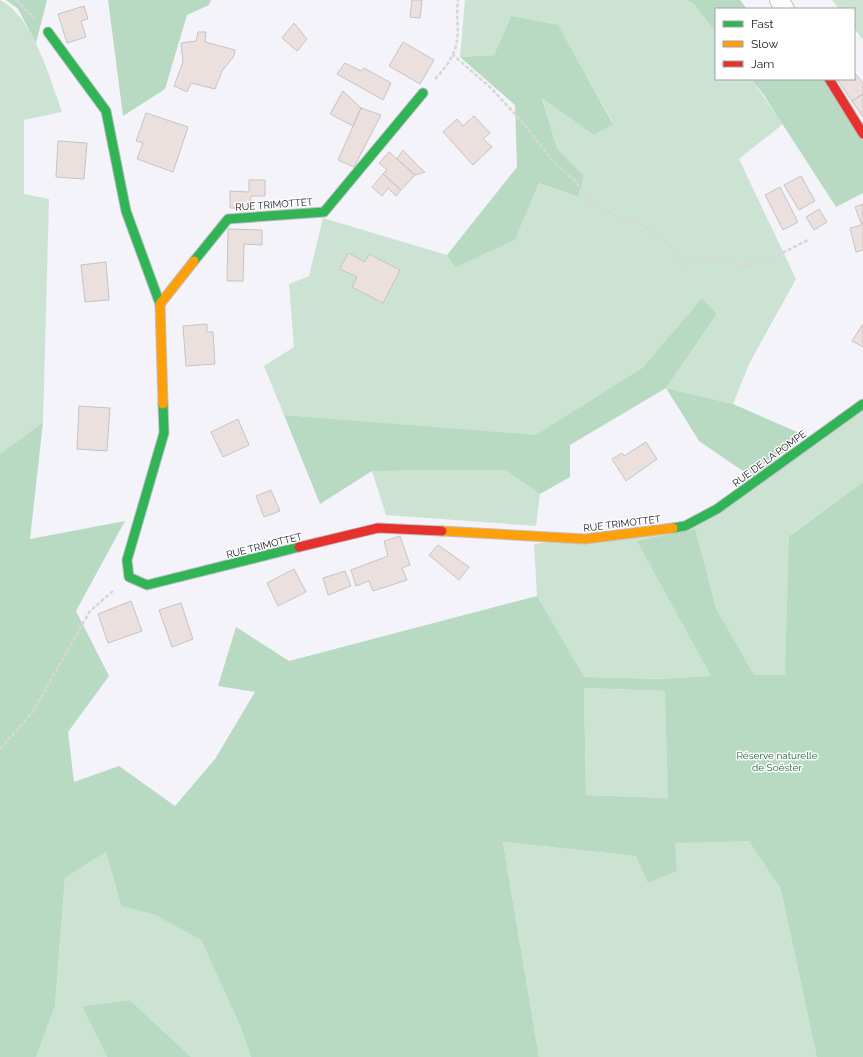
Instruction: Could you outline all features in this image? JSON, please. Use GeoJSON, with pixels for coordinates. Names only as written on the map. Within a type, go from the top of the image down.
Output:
{"type":"FeatureCollection","features":[{"type":"Feature","properties":{"kind":"street"},"geometry":{"type":"LineString","coordinates":[[48,32],[106,111],[126,211],[160,304],[164,433],[127,560],[129,576]]}},
{"type":"Feature","properties":{"kind":"street"},"geometry":{"type":"LineString","coordinates":[[830,80],[863,134]]}},
{"type":"Feature","properties":{"kind":"street","name":"RUE TRIMOTTET"},"geometry":{"type":"LineString","coordinates":[[160,304],[228,219],[324,212],[423,93]]}},
{"type":"Feature","properties":{"kind":"street","name":"RUE DE LA POMPE"},"geometry":{"type":"LineString","coordinates":[[685,526],[717,509],[863,404]]}},
{"type":"Feature","properties":{"kind":"street","name":"RUE TRIMOTTET"},"geometry":{"type":"LineString","coordinates":[[129,576],[147,585],[378,528],[585,539],[685,526]]}},
{"type":"Feature","properties":{"kind":"path"},"geometry":{"type":"LineString","coordinates":[[16,0],[48,32]]}},
{"type":"Feature","properties":{"kind":"path"},"geometry":{"type":"LineString","coordinates":[[423,93],[447,66],[457,42],[458,0]]}},
{"type":"Feature","properties":{"kind":"path"},"geometry":{"type":"LineString","coordinates":[[452,54],[497,94],[523,123],[552,160],[575,181],[591,202],[618,217],[642,225],[664,240],[685,264],[713,258],[743,266],[768,260],[808,240]]}},
{"type":"Feature","properties":{"kind":"path"},"geometry":{"type":"LineString","coordinates":[[0,749],[32,714],[90,612],[129,576]]}},
{"type":"Feature","properties":{"kind":"green space"},"geometry":{"type":"Polygon","coordinates":[[[0,0],[12,8],[31,34],[46,66],[62,112],[24,120],[24,194],[49,199],[43,422],[0,454],[0,0]]]}},
{"type":"Feature","properties":{"kind":"green space"},"geometry":{"type":"Polygon","coordinates":[[[6,0],[47,0],[36,43],[18,9],[6,0]]]}},
{"type":"Feature","properties":{"kind":"green space"},"geometry":{"type":"Polygon","coordinates":[[[108,0],[211,0],[209,5],[187,15],[165,89],[123,116],[108,0]]]}},
{"type":"Feature","properties":{"kind":"green space"},"geometry":{"type":"Polygon","coordinates":[[[465,0],[687,0],[694,4],[715,32],[715,80],[752,80],[783,124],[739,159],[796,279],[749,364],[733,404],[666,388],[717,314],[702,298],[642,368],[536,436],[284,415],[264,366],[294,347],[289,284],[309,276],[323,218],[447,255],[455,268],[515,240],[539,183],[577,197],[584,176],[557,148],[542,97],[594,135],[613,123],[558,26],[511,16],[494,55],[460,57],[465,0]]]}},
{"type":"Feature","properties":{"kind":"green space"},"geometry":{"type":"Polygon","coordinates":[[[687,0],[740,0],[746,8],[715,8],[715,32],[694,4],[687,0]]]}},
{"type":"Feature","properties":{"kind":"green space"},"geometry":{"type":"Polygon","coordinates":[[[832,0],[863,0],[863,40],[855,29],[855,8],[838,8],[832,0]]]}},
{"type":"Feature","properties":{"kind":"green space"},"geometry":{"type":"Polygon","coordinates":[[[511,16],[558,25],[613,124],[594,135],[542,98],[557,148],[584,176],[578,197],[539,183],[515,240],[455,268],[447,255],[517,167],[515,105],[460,57],[494,55],[511,16]]]}},
{"type":"Feature","properties":{"kind":"green space"},"geometry":{"type":"Polygon","coordinates":[[[752,80],[825,80],[863,140],[863,193],[836,207],[763,94],[752,80]]]}},
{"type":"Feature","properties":{"kind":"green space"},"geometry":{"type":"Polygon","coordinates":[[[702,298],[717,314],[666,388],[570,445],[570,477],[540,494],[505,470],[372,471],[320,504],[284,415],[536,435],[642,368],[702,298]]]}},
{"type":"Feature","properties":{"kind":"green space"},"geometry":{"type":"Polygon","coordinates":[[[666,388],[733,404],[804,435],[753,478],[699,441],[666,388]]]}},
{"type":"Feature","properties":{"kind":"green space","name":"Réserve naturelle de Soëster"},"geometry":{"type":"Polygon","coordinates":[[[863,408],[863,482],[791,534],[863,1057],[539,1057],[503,842],[636,856],[668,798],[586,795],[584,688],[665,691],[665,679],[583,677],[537,596],[534,544],[693,521],[863,408]]]}},
{"type":"Feature","properties":{"kind":"green space","name":"Réserve naturelle de Soëster"},"geometry":{"type":"Polygon","coordinates":[[[43,422],[30,539],[125,521],[76,611],[109,676],[68,732],[74,782],[119,766],[175,806],[215,759],[255,692],[218,686],[236,627],[289,661],[537,596],[584,677],[665,679],[711,676],[637,541],[695,529],[716,609],[754,675],[785,675],[789,536],[863,482],[863,1057],[817,1057],[781,889],[749,841],[675,843],[677,871],[648,883],[636,856],[503,842],[539,1057],[251,1057],[240,1026],[201,940],[155,915],[121,906],[106,852],[65,878],[55,1006],[36,1057],[0,1057],[0,454],[43,422]],[[584,688],[586,795],[668,798],[665,691],[584,688]]]}},
{"type":"Feature","properties":{"kind":"green space"},"geometry":{"type":"Polygon","coordinates":[[[505,470],[540,494],[536,526],[386,515],[372,471],[505,470]]]}},
{"type":"Feature","properties":{"kind":"green space"},"geometry":{"type":"Polygon","coordinates":[[[106,852],[121,906],[155,915],[201,940],[240,1026],[251,1057],[191,1057],[130,1000],[82,1006],[107,1057],[36,1057],[55,1006],[65,878],[106,852]]]}},
{"type":"Feature","properties":{"kind":"green space"},"geometry":{"type":"Polygon","coordinates":[[[130,1000],[191,1057],[107,1057],[82,1006],[130,1000]]]}},
{"type":"Feature","properties":{"kind":"building"},"geometry":{"type":"Polygon","coordinates":[[[412,0],[422,0],[420,18],[410,17],[412,0]]]}},
{"type":"Feature","properties":{"kind":"building"},"geometry":{"type":"Polygon","coordinates":[[[84,6],[88,19],[81,21],[86,37],[67,43],[58,14],[84,6]]]}},
{"type":"Feature","properties":{"kind":"building"},"geometry":{"type":"Polygon","coordinates":[[[294,23],[307,39],[297,51],[282,38],[294,23]]]}},
{"type":"Feature","properties":{"kind":"building"},"geometry":{"type":"Polygon","coordinates":[[[198,32],[206,32],[205,42],[235,50],[234,56],[222,71],[215,89],[191,83],[187,92],[174,86],[183,62],[181,43],[196,41],[198,32]]]}},
{"type":"Feature","properties":{"kind":"building"},"geometry":{"type":"Polygon","coordinates":[[[403,42],[434,60],[420,84],[389,66],[403,42]]]}},
{"type":"Feature","properties":{"kind":"building"},"geometry":{"type":"Polygon","coordinates":[[[345,63],[361,71],[364,68],[391,83],[383,100],[337,74],[345,63]]]}},
{"type":"Feature","properties":{"kind":"building"},"geometry":{"type":"Polygon","coordinates":[[[855,73],[863,83],[863,94],[852,101],[838,80],[855,80],[855,73]]]}},
{"type":"Feature","properties":{"kind":"building"},"geometry":{"type":"Polygon","coordinates":[[[343,91],[361,108],[353,126],[330,114],[343,91]]]}},
{"type":"Feature","properties":{"kind":"building"},"geometry":{"type":"Polygon","coordinates":[[[863,94],[863,117],[852,101],[863,94]]]}},
{"type":"Feature","properties":{"kind":"building"},"geometry":{"type":"Polygon","coordinates":[[[361,108],[381,115],[354,167],[338,160],[361,108]]]}},
{"type":"Feature","properties":{"kind":"building"},"geometry":{"type":"Polygon","coordinates":[[[146,113],[188,127],[173,172],[137,159],[143,143],[136,141],[146,113]]]}},
{"type":"Feature","properties":{"kind":"building"},"geometry":{"type":"Polygon","coordinates":[[[474,116],[490,133],[483,139],[492,147],[473,165],[443,132],[457,119],[463,126],[474,116]]]}},
{"type":"Feature","properties":{"kind":"building"},"geometry":{"type":"Polygon","coordinates":[[[58,141],[87,143],[84,179],[56,177],[58,141]]]}},
{"type":"Feature","properties":{"kind":"building"},"geometry":{"type":"Polygon","coordinates":[[[403,150],[425,172],[415,175],[397,159],[403,150]]]}},
{"type":"Feature","properties":{"kind":"building"},"geometry":{"type":"Polygon","coordinates":[[[389,152],[415,175],[401,190],[383,174],[387,170],[379,163],[389,152]]]}},
{"type":"Feature","properties":{"kind":"building"},"geometry":{"type":"Polygon","coordinates":[[[383,174],[401,190],[396,196],[388,188],[382,196],[372,187],[383,174]]]}},
{"type":"Feature","properties":{"kind":"building"},"geometry":{"type":"Polygon","coordinates":[[[801,176],[815,201],[799,210],[784,185],[801,176]]]}},
{"type":"Feature","properties":{"kind":"building"},"geometry":{"type":"Polygon","coordinates":[[[249,180],[265,180],[265,196],[251,196],[250,208],[230,208],[230,191],[249,192],[249,180]]]}},
{"type":"Feature","properties":{"kind":"building"},"geometry":{"type":"Polygon","coordinates":[[[780,187],[798,222],[783,230],[765,195],[780,187]]]}},
{"type":"Feature","properties":{"kind":"building"},"geometry":{"type":"Polygon","coordinates":[[[863,204],[863,250],[856,252],[850,228],[862,225],[855,207],[863,204]]]}},
{"type":"Feature","properties":{"kind":"building"},"geometry":{"type":"Polygon","coordinates":[[[819,209],[827,222],[814,230],[806,217],[819,209]]]}},
{"type":"Feature","properties":{"kind":"building"},"geometry":{"type":"Polygon","coordinates":[[[228,229],[262,230],[262,245],[244,244],[243,281],[227,281],[228,229]]]}},
{"type":"Feature","properties":{"kind":"building"},"geometry":{"type":"Polygon","coordinates":[[[348,253],[365,262],[369,254],[400,270],[383,303],[352,287],[357,277],[340,269],[348,253]]]}},
{"type":"Feature","properties":{"kind":"building"},"geometry":{"type":"Polygon","coordinates":[[[106,262],[109,300],[85,302],[81,265],[106,262]]]}},
{"type":"Feature","properties":{"kind":"building"},"geometry":{"type":"Polygon","coordinates":[[[207,324],[207,332],[213,332],[215,364],[186,366],[183,326],[207,324]]]}},
{"type":"Feature","properties":{"kind":"building"},"geometry":{"type":"Polygon","coordinates":[[[863,324],[863,347],[852,341],[863,324]]]}},
{"type":"Feature","properties":{"kind":"building"},"geometry":{"type":"Polygon","coordinates":[[[79,406],[110,408],[107,451],[77,449],[79,406]]]}},
{"type":"Feature","properties":{"kind":"building"},"geometry":{"type":"Polygon","coordinates":[[[238,419],[249,445],[223,457],[211,432],[238,419]]]}},
{"type":"Feature","properties":{"kind":"building"},"geometry":{"type":"Polygon","coordinates":[[[646,442],[657,459],[626,481],[612,459],[622,453],[624,456],[646,442]]]}},
{"type":"Feature","properties":{"kind":"building"},"geometry":{"type":"Polygon","coordinates":[[[271,490],[280,511],[264,517],[256,496],[271,490]]]}},
{"type":"Feature","properties":{"kind":"building"},"geometry":{"type":"Polygon","coordinates":[[[400,536],[410,565],[402,568],[407,580],[373,591],[369,581],[356,586],[351,570],[388,556],[384,541],[400,536]]]}},
{"type":"Feature","properties":{"kind":"building"},"geometry":{"type":"Polygon","coordinates":[[[438,545],[469,567],[459,580],[429,555],[438,545]]]}},
{"type":"Feature","properties":{"kind":"building"},"geometry":{"type":"Polygon","coordinates":[[[294,569],[306,592],[278,606],[267,583],[294,569]]]}},
{"type":"Feature","properties":{"kind":"building"},"geometry":{"type":"Polygon","coordinates":[[[345,571],[351,586],[328,595],[323,578],[345,571]]]}},
{"type":"Feature","properties":{"kind":"building"},"geometry":{"type":"Polygon","coordinates":[[[131,601],[142,631],[108,643],[98,614],[131,601]]]}},
{"type":"Feature","properties":{"kind":"building"},"geometry":{"type":"Polygon","coordinates":[[[181,603],[193,639],[172,647],[159,610],[181,603]]]}},
{"type":"Feature","properties":{"kind":"traffic: fast"},"geometry":{"type":"LineString","coordinates":[[48,32],[106,111],[126,211],[160,304]]}},
{"type":"Feature","properties":{"kind":"traffic: fast"},"geometry":{"type":"LineString","coordinates":[[194,261],[228,219],[324,212],[423,93]]}},
{"type":"Feature","properties":{"kind":"traffic: fast"},"geometry":{"type":"LineString","coordinates":[[163,404],[164,433],[127,560],[129,577],[147,585],[299,547]]}},
{"type":"Feature","properties":{"kind":"traffic: fast"},"geometry":{"type":"LineString","coordinates":[[673,528],[685,526],[717,509],[863,404]]}},
{"type":"Feature","properties":{"kind":"traffic: slow"},"geometry":{"type":"LineString","coordinates":[[163,404],[160,304],[194,261]]}},
{"type":"Feature","properties":{"kind":"traffic: slow"},"geometry":{"type":"LineString","coordinates":[[442,531],[585,539],[673,528]]}},
{"type":"Feature","properties":{"kind":"traffic: jam"},"geometry":{"type":"LineString","coordinates":[[830,80],[863,134]]}},
{"type":"Feature","properties":{"kind":"traffic: jam"},"geometry":{"type":"LineString","coordinates":[[299,547],[378,528],[442,531]]}}]}
